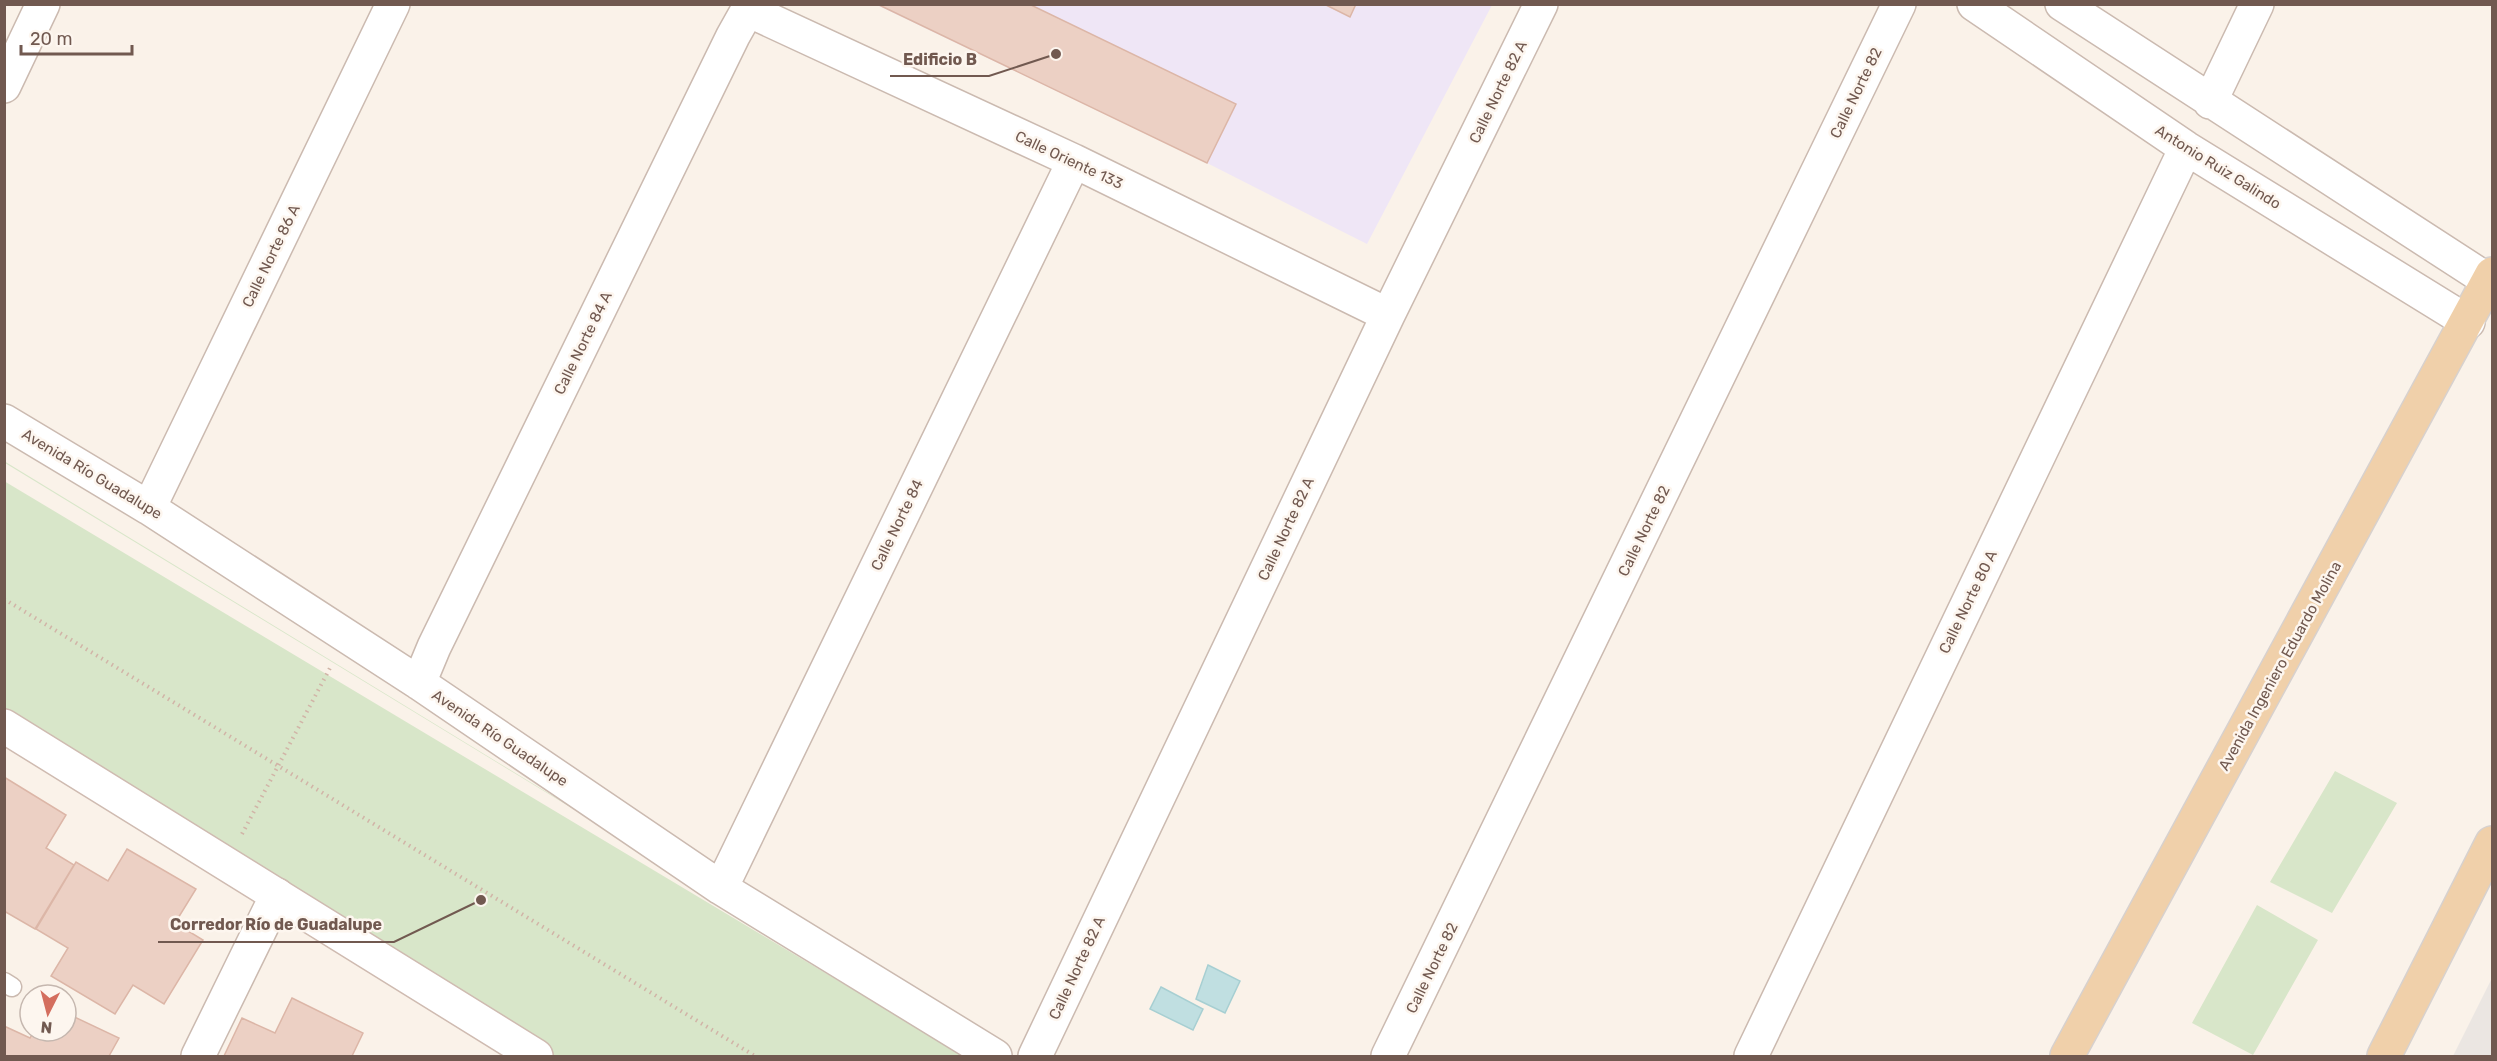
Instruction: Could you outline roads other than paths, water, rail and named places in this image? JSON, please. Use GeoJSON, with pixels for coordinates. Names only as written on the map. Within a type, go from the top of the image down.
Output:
{"type":"FeatureCollection","features":[{"type":"Feature","properties":{"kind":"main road","name":"Avenida Ingeniero Eduardo Molina"},"geometry":{"type":"LineString","coordinates":[[2067,1056],[2491,278]]}},
{"type":"Feature","properties":{"kind":"main road"},"geometry":{"type":"LineString","coordinates":[[2384,1056],[2493,843]]}},
{"type":"Feature","properties":{"kind":"street"},"geometry":{"type":"LineString","coordinates":[[4,86],[43,4]]}},
{"type":"Feature","properties":{"kind":"street","name":"Calle Norte 86 A"},"geometry":{"type":"LineString","coordinates":[[149,508],[393,4]]}},
{"type":"Feature","properties":{"kind":"street","name":"Calle Norte 82 A"},"geometry":{"type":"LineString","coordinates":[[1035,1056],[1388,315],[1541,4]]}},
{"type":"Feature","properties":{"kind":"street","name":"Calle Norte 82"},"geometry":{"type":"LineString","coordinates":[[1388,1056],[1899,4]]}},
{"type":"Feature","properties":{"kind":"street","name":"Antonio Ruiz Galindo"},"geometry":{"type":"LineString","coordinates":[[1974,4],[2186,148],[2468,322]]}},
{"type":"Feature","properties":{"kind":"street"},"geometry":{"type":"LineString","coordinates":[[2062,4],[2210,102],[2491,278]]}},
{"type":"Feature","properties":{"kind":"street"},"geometry":{"type":"LineString","coordinates":[[2210,102],[2258,4]]}},
{"type":"Feature","properties":{"kind":"street","name":"Calle Oriente 133"},"geometry":{"type":"LineString","coordinates":[[749,7],[1074,161],[1388,315]]}},
{"type":"Feature","properties":{"kind":"street","name":"Calle Norte 84 A"},"geometry":{"type":"LineString","coordinates":[[419,683],[434,647],[749,7]]}},
{"type":"Feature","properties":{"kind":"street","name":"Calle Norte 80 A"},"geometry":{"type":"LineString","coordinates":[[1751,1056],[2186,148]]}},
{"type":"Feature","properties":{"kind":"street","name":"Calle Norte 84"},"geometry":{"type":"LineString","coordinates":[[721,888],[1074,161]]}},
{"type":"Feature","properties":{"kind":"street","name":"Avenida Río Guadalupe"},"geometry":{"type":"LineString","coordinates":[[4,422],[149,508],[347,636],[721,888],[995,1056]]}},
{"type":"Feature","properties":{"kind":"street"},"geometry":{"type":"LineString","coordinates":[[4,726],[536,1056]]}},
{"type":"Feature","properties":{"kind":"street"},"geometry":{"type":"LineString","coordinates":[[198,1056],[277,895]]}},
{"type":"Feature","properties":{"kind":"water"},"geometry":{"type":"Polygon","coordinates":[[[1208,965],[1240,981],[1225,1013],[1196,999],[1208,965]]]}},
{"type":"Feature","properties":{"kind":"water"},"geometry":{"type":"Polygon","coordinates":[[[1161,987],[1203,1009],[1193,1030],[1150,1009],[1161,987]]]}},
{"type":"Feature","properties":{"kind":"place","name":"Edificio B"},"geometry":{"type":"Point","coordinates":[1056,54]}},
{"type":"Feature","properties":{"kind":"place","name":"Corredor Río de Guadalupe"},"geometry":{"type":"Point","coordinates":[481,900]}}]}
